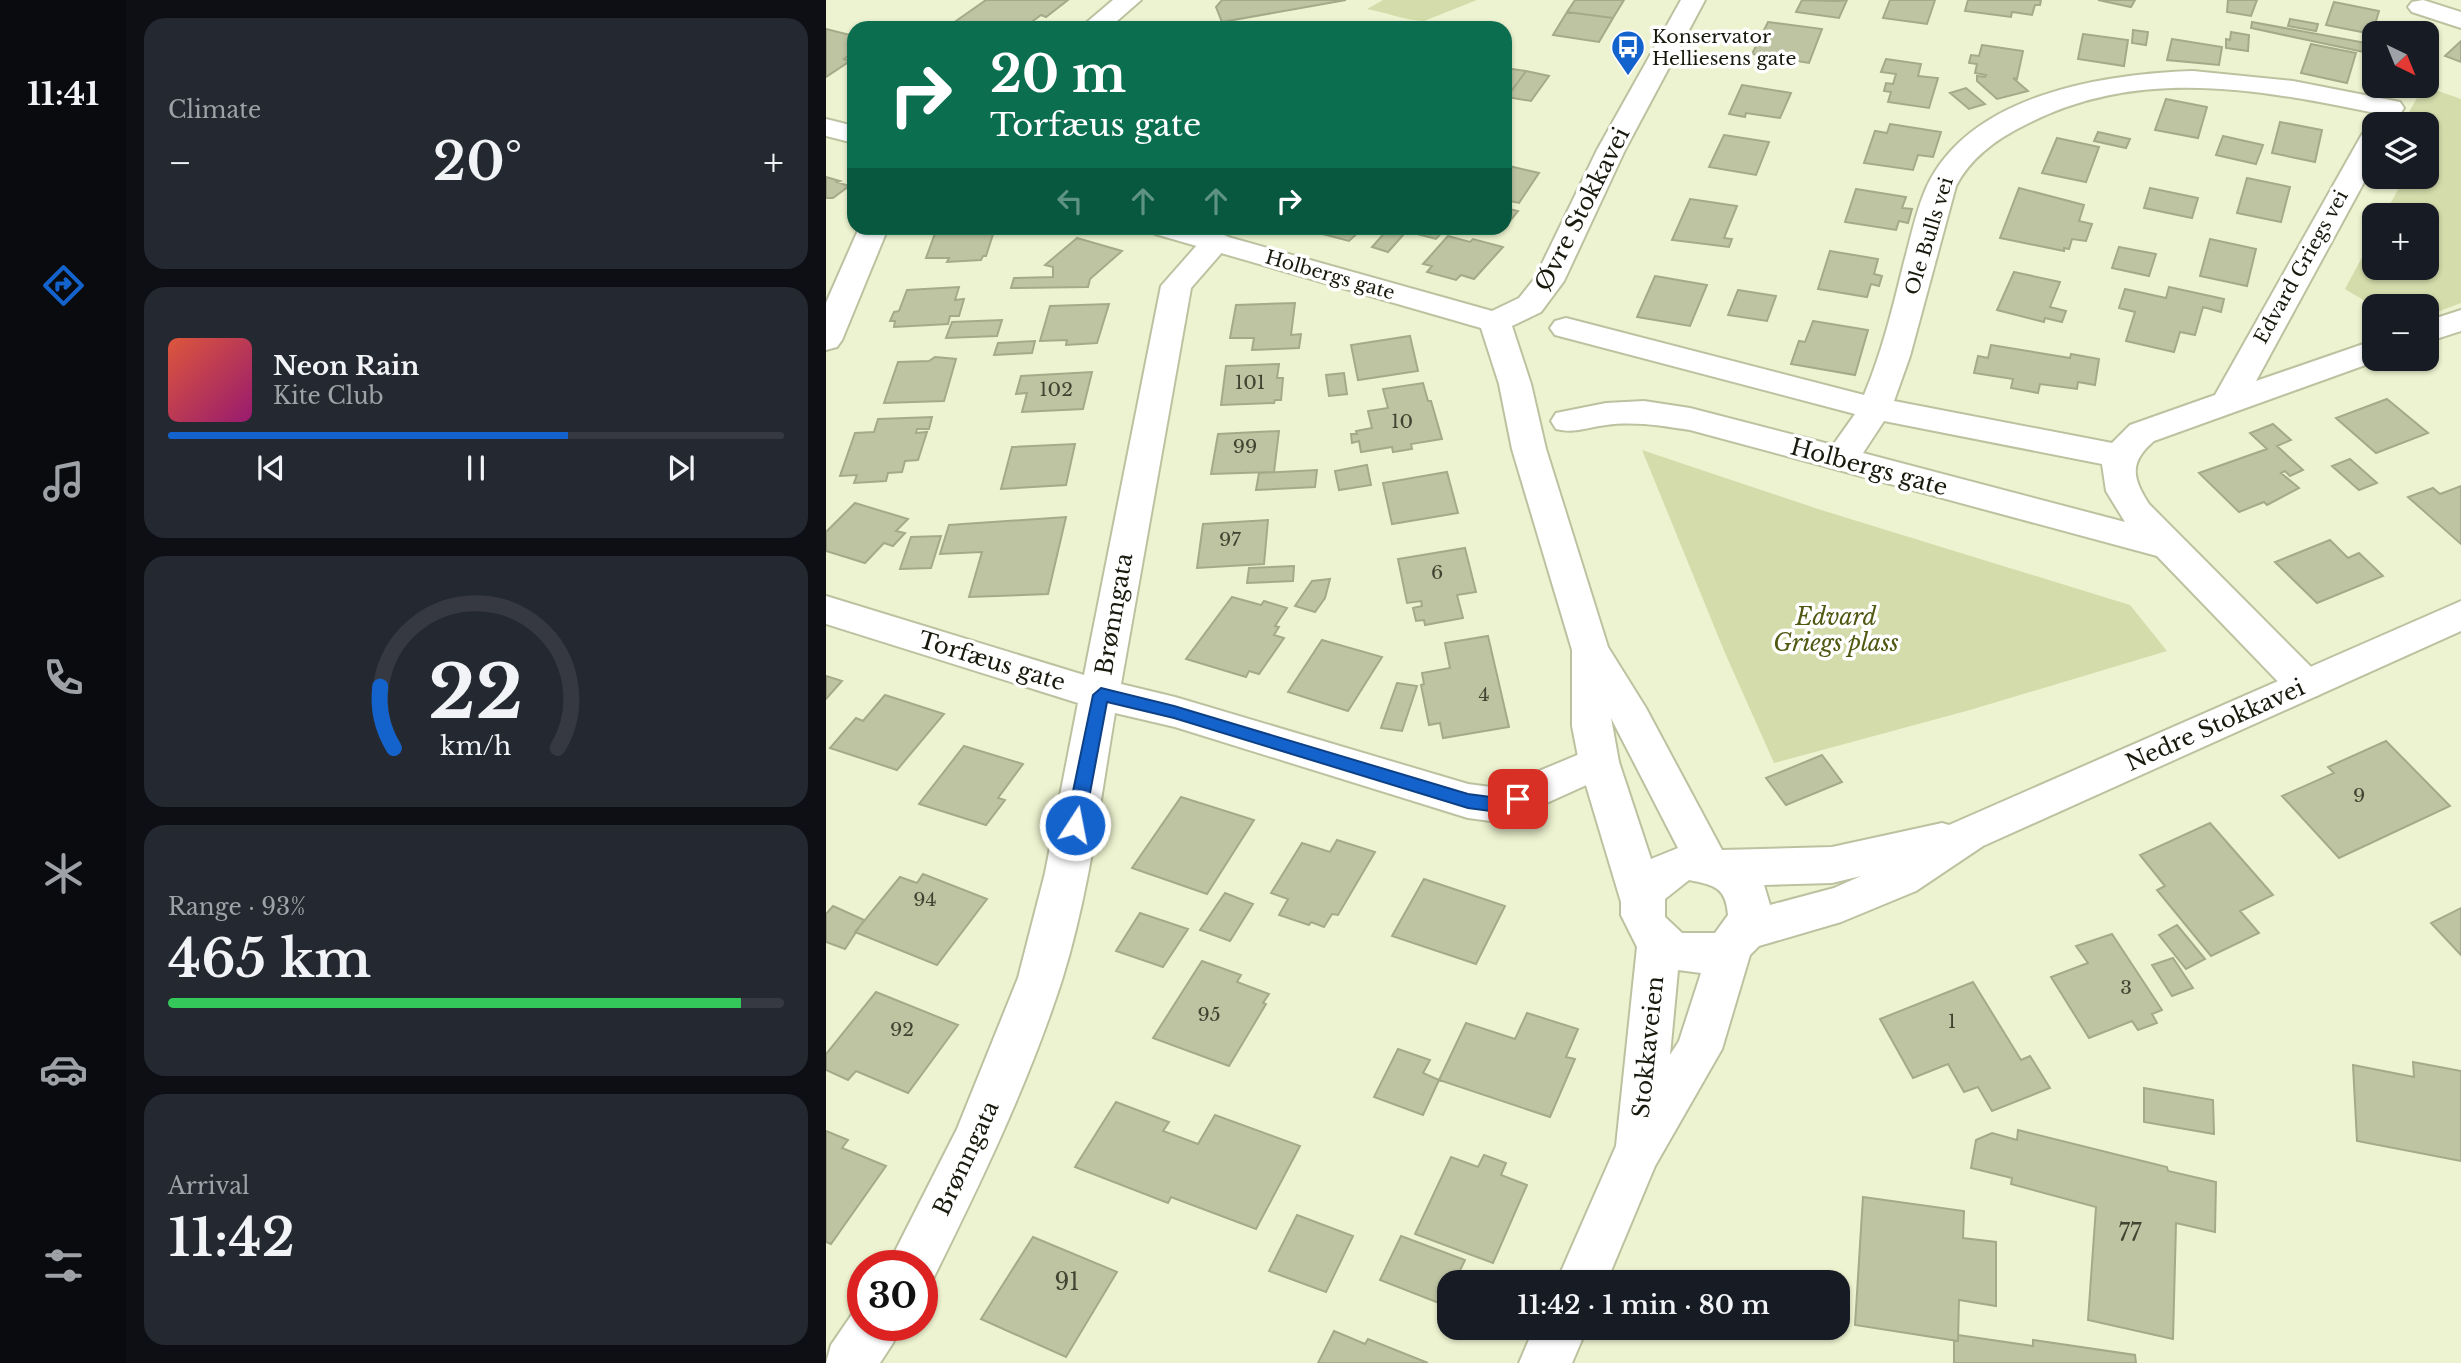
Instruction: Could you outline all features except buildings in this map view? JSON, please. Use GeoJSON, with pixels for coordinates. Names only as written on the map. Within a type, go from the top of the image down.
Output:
{"type":"FeatureCollection","features":[{"type":"Feature","properties":{"kind":"street"},"geometry":{"type":"LineString","coordinates":[[1102,21],[1129,0]]}},
{"type":"Feature","properties":{"kind":"street","name":"Øvre Stokkavei"},"geometry":{"type":"LineString","coordinates":[[1495,322],[1530,305],[1549,281],[1611,150],[1693,0]]}},
{"type":"Feature","properties":{"kind":"street"},"geometry":{"type":"LineString","coordinates":[[2417,21],[2422,4],[2461,20]]}},
{"type":"Feature","properties":{"kind":"street","name":"Ole Bulls vei"},"geometry":{"type":"LineString","coordinates":[[1840,460],[1874,408],[1891,364],[1938,196],[1950,169],[1978,141],[2017,117],[2052,102],[2096,90],[2174,79],[2274,85],[2390,106]]}},
{"type":"Feature","properties":{"kind":"street"},"geometry":{"type":"LineString","coordinates":[[826,127],[847,133]]}},
{"type":"Feature","properties":{"kind":"street","name":"Edvard Griegs vei"},"geometry":{"type":"LineString","coordinates":[[2229,400],[2362,160]]}},
{"type":"Feature","properties":{"kind":"street"},"geometry":{"type":"LineString","coordinates":[[826,340],[870,235]]}},
{"type":"Feature","properties":{"kind":"street","name":"Holbergs gate"},"geometry":{"type":"LineString","coordinates":[[1191,235],[1495,322]]}},
{"type":"Feature","properties":{"kind":"street","name":"Brønngata"},"geometry":{"type":"LineString","coordinates":[[921,1250],[974,1145],[1001,1083],[1040,978],[1066,873],[1101,695],[1105,658],[1176,286],[1216,242]]}},
{"type":"Feature","properties":{"kind":"street"},"geometry":{"type":"LineString","coordinates":[[2439,328],[2461,320]]}},
{"type":"Feature","properties":{"kind":"street"},"geometry":{"type":"LineString","coordinates":[[1495,322],[1515,384],[1529,449],[1590,649],[1714,866]]}},
{"type":"Feature","properties":{"kind":"street"},"geometry":{"type":"LineString","coordinates":[[1566,328],[1874,408],[2120,456]]}},
{"type":"Feature","properties":{"kind":"street"},"geometry":{"type":"LineString","coordinates":[[2305,685],[2225,600],[2137,513],[2122,491],[2117,471],[2120,456],[2128,443],[2143,433],[2362,354]]}},
{"type":"Feature","properties":{"kind":"street","name":"Holbergs gate"},"geometry":{"type":"LineString","coordinates":[[1568,421],[1606,414],[1644,412],[1690,419],[2168,546]]}},
{"type":"Feature","properties":{"kind":"street","name":"Torfæus gate"},"geometry":{"type":"LineString","coordinates":[[826,610],[1101,695],[1174,712],[1468,801],[1498,805],[1518,799],[1598,762]]}},
{"type":"Feature","properties":{"kind":"street","name":"Nedre Stokkavei"},"geometry":{"type":"LineString","coordinates":[[1738,938],[1841,904],[1877,888],[1901,877],[1968,834],[2461,615]]}},
{"type":"Feature","properties":{"kind":"street"},"geometry":{"type":"LineString","coordinates":[[1590,649],[1592,726],[1598,762],[1651,922],[1675,951],[1694,955],[1714,953],[1738,938],[1751,916],[1747,891],[1737,877],[1714,866],[1689,862],[1674,866],[1659,874],[1647,887],[1651,922]]}},
{"type":"Feature","properties":{"kind":"street","name":"Nedre Stokkavei"},"geometry":{"type":"LineString","coordinates":[[1714,866],[1832,865],[1968,834]]}},
{"type":"Feature","properties":{"kind":"street","name":"Stokkaveien"},"geometry":{"type":"LineString","coordinates":[[1637,1152],[1651,922]]}},
{"type":"Feature","properties":{"kind":"street","name":"Stokkaveien"},"geometry":{"type":"LineString","coordinates":[[1587,1270],[1637,1152],[1699,1049],[1738,938]]}},
{"type":"Feature","properties":{"kind":"street"},"geometry":{"type":"LineString","coordinates":[[1545,1363],[1556,1340]]}},
{"type":"Feature","properties":{"kind":"street"},"geometry":{"type":"LineString","coordinates":[[849,1363],[864,1341]]}},
{"type":"Feature","properties":{"kind":"green space"},"geometry":{"type":"Polygon","coordinates":[[[1383,0],[1477,0],[1424,21],[1367,9],[1383,0]]]}},
{"type":"Feature","properties":{"kind":"green space"},"geometry":{"type":"Polygon","coordinates":[[[2440,92],[2461,99],[2461,303],[2439,311],[2439,294],[2362,294],[2362,299],[2345,289],[2362,257],[2362,280],[2439,280],[2439,203],[2391,203],[2398,189],[2439,189],[2439,112],[2409,112],[2417,98],[2440,98],[2440,92]]]}},
{"type":"Feature","properties":{"kind":"green space","name":"Edvard Griegs plass"},"geometry":{"type":"Polygon","coordinates":[[[1642,450],[1818,509],[2130,605],[2167,651],[1970,710],[1774,763],[1725,653],[1642,450]]]}},
{"type":"Feature","properties":{"kind":"place","name":"Konservator Helliesens gate"},"geometry":{"type":"Point","coordinates":[1628,77]}},
{"type":"Feature","properties":{"kind":"route"},"geometry":{"type":"LineString","coordinates":[[1075,825],[1101,695],[1174,712],[1468,801],[1498,805],[1518,799]]}}]}
